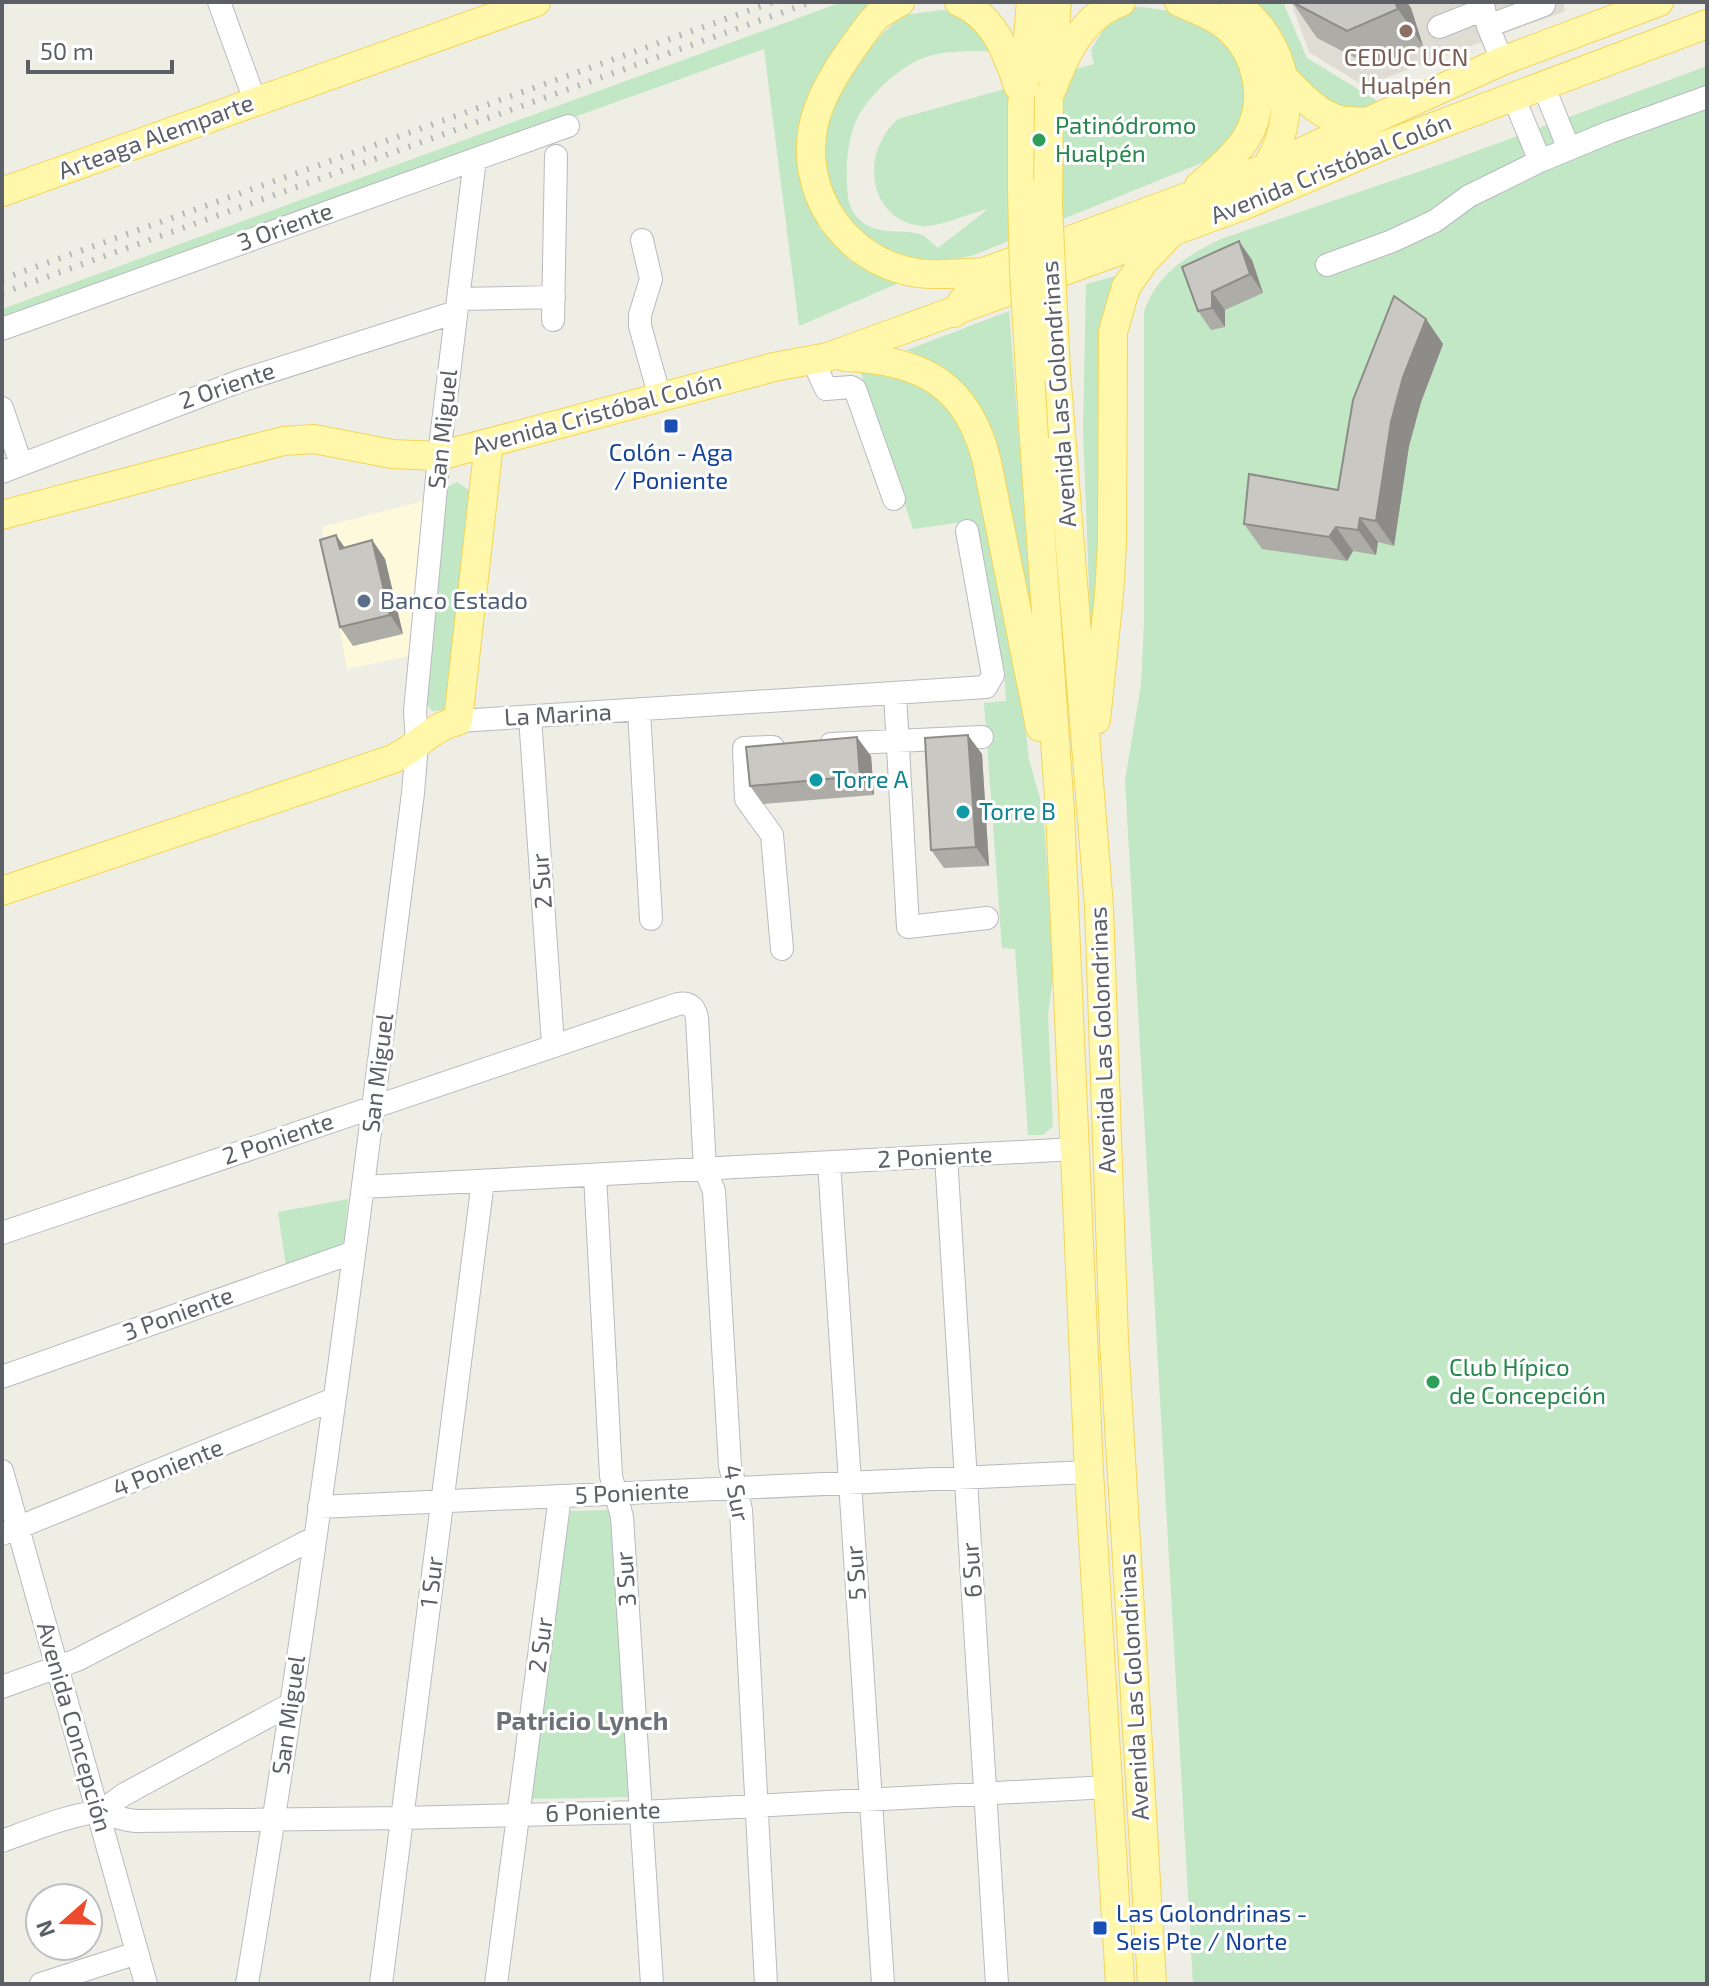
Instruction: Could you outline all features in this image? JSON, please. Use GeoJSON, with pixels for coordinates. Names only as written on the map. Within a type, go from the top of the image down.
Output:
{"type":"FeatureCollection","features":[{"type":"Feature","properties":{"kind":"main road","name":"Arteaga Alemparte"},"geometry":{"type":"LineString","coordinates":[[2,192],[536,2]]}},
{"type":"Feature","properties":{"kind":"main road"},"geometry":{"type":"LineString","coordinates":[[900,2],[878,15],[870,24],[820,104],[811,149],[820,196],[844,236],[855,247],[879,261],[916,273],[984,272]]}},
{"type":"Feature","properties":{"kind":"main road"},"geometry":{"type":"LineString","coordinates":[[1022,106],[1031,2]]}},
{"type":"Feature","properties":{"kind":"main road","name":"Avenida Las Golondrinas"},"geometry":{"type":"LineString","coordinates":[[1057,2],[1049,97],[1047,434],[1089,1472],[1120,1984]]}},
{"type":"Feature","properties":{"kind":"main road"},"geometry":{"type":"LineString","coordinates":[[1178,200],[1237,150],[1252,127],[1258,100],[1254,67],[1238,37],[1220,22],[1179,2]]}},
{"type":"Feature","properties":{"kind":"main road"},"geometry":{"type":"LineString","coordinates":[[1222,212],[1266,168],[1283,127],[1286,103],[1284,78],[1276,53],[1263,30],[1233,2]]}},
{"type":"Feature","properties":{"kind":"main road","name":"Avenida Cristóbal Colón"},"geometry":{"type":"LineString","coordinates":[[984,272],[1266,168],[1622,9],[1659,2]]}},
{"type":"Feature","properties":{"kind":"main road"},"geometry":{"type":"LineString","coordinates":[[1049,97],[1075,40],[1083,29],[1112,6]]}},
{"type":"Feature","properties":{"kind":"main road"},"geometry":{"type":"LineString","coordinates":[[970,8],[1006,52],[1022,106]]}},
{"type":"Feature","properties":{"kind":"main road","name":"Avenida Cristóbal Colón"},"geometry":{"type":"LineString","coordinates":[[2,515],[283,441],[314,439],[392,454],[439,456],[774,367],[820,359],[954,313],[1175,230],[1513,96],[1707,24]]}},
{"type":"Feature","properties":{"kind":"main road"},"geometry":{"type":"LineString","coordinates":[[1284,78],[1308,102],[1331,117],[1341,121],[1365,122]]}},
{"type":"Feature","properties":{"kind":"main road","name":"Avenida Las Golondrinas"},"geometry":{"type":"LineString","coordinates":[[1022,106],[1024,272],[1088,769],[1099,907],[1114,1340],[1152,1984]]}},
{"type":"Feature","properties":{"kind":"main road"},"geometry":{"type":"LineString","coordinates":[[1088,769],[1109,595],[1116,315],[1132,276],[1175,230]]}},
{"type":"Feature","properties":{"kind":"main road"},"geometry":{"type":"LineString","coordinates":[[954,313],[984,272]]}},
{"type":"Feature","properties":{"kind":"main road"},"geometry":{"type":"LineString","coordinates":[[820,359],[873,359],[924,372],[958,397],[976,426],[987,462],[1020,634],[1060,812]]}},
{"type":"Feature","properties":{"kind":"main road","name":"San Miguel"},"geometry":{"type":"LineString","coordinates":[[458,721],[489,443]]}},
{"type":"Feature","properties":{"kind":"main road","name":"La Marina"},"geometry":{"type":"LineString","coordinates":[[2,891],[400,756],[436,729],[458,721]]}},
{"type":"Feature","properties":{"kind":"main road"},"geometry":{"type":"LineString","coordinates":[[1089,1472],[1107,1481],[1122,1502]]}},
{"type":"Feature","properties":{"kind":"street"},"geometry":{"type":"LineString","coordinates":[[219,2],[255,101]]}},
{"type":"Feature","properties":{"kind":"street"},"geometry":{"type":"LineString","coordinates":[[1439,27],[1485,12],[1544,5],[1543,2]]}},
{"type":"Feature","properties":{"kind":"street"},"geometry":{"type":"LineString","coordinates":[[1485,12],[1502,61]]}},
{"type":"Feature","properties":{"kind":"street"},"geometry":{"type":"LineString","coordinates":[[1543,85],[1569,149]]}},
{"type":"Feature","properties":{"kind":"street"},"geometry":{"type":"LineString","coordinates":[[1513,96],[1540,161]]}},
{"type":"Feature","properties":{"kind":"street"},"geometry":{"type":"LineString","coordinates":[[1327,265],[1435,221],[1469,196],[1540,161],[1707,97]]}},
{"type":"Feature","properties":{"kind":"street","name":"3 Oriente"},"geometry":{"type":"LineString","coordinates":[[2,329],[568,126]]}},
{"type":"Feature","properties":{"kind":"street"},"geometry":{"type":"LineString","coordinates":[[553,320],[556,156]]}},
{"type":"Feature","properties":{"kind":"street","name":"San Miguel"},"geometry":{"type":"LineString","coordinates":[[247,1984],[275,1819],[374,1106],[417,745],[415,711],[439,456],[475,159]]}},
{"type":"Feature","properties":{"kind":"street"},"geometry":{"type":"LineString","coordinates":[[642,240],[651,279],[642,306],[640,326],[660,398]]}},
{"type":"Feature","properties":{"kind":"street","name":"2 Oriente"},"geometry":{"type":"LineString","coordinates":[[12,468],[240,381],[457,306],[554,297]]}},
{"type":"Feature","properties":{"kind":"street"},"geometry":{"type":"LineString","coordinates":[[820,359],[826,389],[855,389],[894,499]]}},
{"type":"Feature","properties":{"kind":"street"},"geometry":{"type":"LineString","coordinates":[[2,408],[12,468]]}},
{"type":"Feature","properties":{"kind":"street","name":"La Marina"},"geometry":{"type":"LineString","coordinates":[[458,721],[986,687],[992,680],[967,531]]}},
{"type":"Feature","properties":{"kind":"street"},"geometry":{"type":"LineString","coordinates":[[895,694],[908,927],[987,918]]}},
{"type":"Feature","properties":{"kind":"street"},"geometry":{"type":"LineString","coordinates":[[639,711],[651,919]]}},
{"type":"Feature","properties":{"kind":"street","name":"2 Sur"},"geometry":{"type":"LineString","coordinates":[[530,717],[553,1045]]}},
{"type":"Feature","properties":{"kind":"street"},"geometry":{"type":"LineString","coordinates":[[782,949],[772,835],[746,799],[744,748],[982,737]]}},
{"type":"Feature","properties":{"kind":"street","name":"2 Poniente"},"geometry":{"type":"LineString","coordinates":[[2,1233],[553,1045],[678,1004],[690,1006]]}},
{"type":"Feature","properties":{"kind":"street","name":"4 Sur"},"geometry":{"type":"LineString","coordinates":[[690,1006],[697,1018],[705,1169],[714,1191],[730,1466],[741,1510],[766,1984]]}},
{"type":"Feature","properties":{"kind":"street","name":"2 Poniente"},"geometry":{"type":"LineString","coordinates":[[363,1187],[1075,1149]]}},
{"type":"Feature","properties":{"kind":"street","name":"6 Sur"},"geometry":{"type":"LineString","coordinates":[[946,1156],[997,1984]]}},
{"type":"Feature","properties":{"kind":"street","name":"5 Sur"},"geometry":{"type":"LineString","coordinates":[[829,1163],[883,1984]]}},
{"type":"Feature","properties":{"kind":"street","name":"3 Sur"},"geometry":{"type":"LineString","coordinates":[[595,1175],[611,1476],[622,1517],[652,1984]]}},
{"type":"Feature","properties":{"kind":"street","name":"1 Sur"},"geometry":{"type":"LineString","coordinates":[[381,1984],[483,1181]]}},
{"type":"Feature","properties":{"kind":"street","name":"3 Poniente"},"geometry":{"type":"LineString","coordinates":[[2,1377],[354,1252]]}},
{"type":"Feature","properties":{"kind":"street"},"geometry":{"type":"LineString","coordinates":[[1082,1311],[1095,1332],[1114,1340]]}},
{"type":"Feature","properties":{"kind":"street","name":"4 Poniente"},"geometry":{"type":"LineString","coordinates":[[10,1532],[334,1399]]}},
{"type":"Feature","properties":{"kind":"street","name":"Avenida Concepción"},"geometry":{"type":"LineString","coordinates":[[2,1471],[10,1532],[58,1668],[146,1984]]}},
{"type":"Feature","properties":{"kind":"street","name":"5 Poniente"},"geometry":{"type":"LineString","coordinates":[[319,1507],[1089,1472]]}},
{"type":"Feature","properties":{"kind":"street","name":"2 Sur"},"geometry":{"type":"LineString","coordinates":[[496,1984],[560,1496]]}},
{"type":"Feature","properties":{"kind":"street"},"geometry":{"type":"LineString","coordinates":[[2,1687],[58,1668],[314,1538]]}},
{"type":"Feature","properties":{"kind":"street","name":"6 Poniente"},"geometry":{"type":"LineString","coordinates":[[99,1813],[123,1795],[291,1704]]}},
{"type":"Feature","properties":{"kind":"street","name":"6 Poniente"},"geometry":{"type":"LineString","coordinates":[[2,1841],[81,1815],[99,1813],[136,1821],[642,1812],[986,1796],[1108,1787]]}},
{"type":"Feature","properties":{"kind":"street"},"geometry":{"type":"LineString","coordinates":[[41,1984],[137,1953]]}},
{"type":"Feature","properties":{"kind":"shaded area","name":"CEDUC UCN Hualpén"},"geometry":{"type":"Polygon","coordinates":[[[1291,2],[1563,2],[1565,11],[1364,86],[1309,52],[1291,2]]]}},
{"type":"Feature","properties":{"kind":"shaded area"},"geometry":{"type":"Polygon","coordinates":[[[423,501],[429,514],[413,655],[347,669],[322,527],[423,501]]]}},
{"type":"Feature","properties":{"kind":"green space"},"geometry":{"type":"Polygon","coordinates":[[[842,2],[883,2],[807,112],[808,197],[820,229],[849,260],[872,273],[901,282],[799,326],[764,49],[2,322],[2,309],[842,2]]]}},
{"type":"Feature","properties":{"kind":"green space"},"geometry":{"type":"Polygon","coordinates":[[[1243,2],[1283,2],[1307,58],[1389,108],[1340,108],[1310,91],[1297,73],[1277,31],[1243,2]]]}},
{"type":"Feature","properties":{"kind":"green space"},"geometry":{"type":"Polygon","coordinates":[[[1131,7],[1168,11],[1202,24],[1230,48],[1239,63],[1245,93],[1243,117],[1233,137],[1209,160],[974,255],[942,262],[894,258],[839,217],[821,164],[827,113],[869,46],[903,15],[943,10],[968,16],[994,51],[938,54],[912,64],[875,93],[861,112],[851,136],[847,191],[856,216],[870,227],[922,235],[938,248],[988,209],[928,226],[903,221],[889,211],[880,198],[874,166],[886,133],[898,119],[1094,64],[1091,50],[1113,14],[1131,7]]]}},
{"type":"Feature","properties":{"kind":"green space","name":"Club Hípico de Concepción"},"geometry":{"type":"Polygon","coordinates":[[[1707,66],[1707,1984],[1193,1984],[1125,780],[1141,685],[1144,621],[1144,312],[1157,287],[1174,268],[1221,239],[1444,163],[1707,66]]]}},
{"type":"Feature","properties":{"kind":"green space"},"geometry":{"type":"Polygon","coordinates":[[[1120,275],[1105,306],[1101,355],[1100,557],[1091,638],[1083,429],[1086,284],[1120,275]]]}},
{"type":"Feature","properties":{"kind":"green space"},"geometry":{"type":"Polygon","coordinates":[[[1009,311],[1035,642],[978,404],[963,383],[947,370],[907,350],[1009,311]]]}},
{"type":"Feature","properties":{"kind":"green space"},"geometry":{"type":"Polygon","coordinates":[[[861,373],[896,374],[944,397],[969,442],[1023,708],[1029,760],[1043,809],[1054,970],[1048,1014],[1053,1126],[1043,1135],[1028,1135],[1015,949],[1002,948],[984,703],[1006,701],[1004,667],[998,653],[971,521],[913,529],[861,373]]]}},
{"type":"Feature","properties":{"kind":"green space"},"geometry":{"type":"Polygon","coordinates":[[[457,482],[472,492],[445,710],[432,711],[425,694],[447,487],[457,482]]]}},
{"type":"Feature","properties":{"kind":"green space"},"geometry":{"type":"Polygon","coordinates":[[[348,1199],[344,1244],[333,1253],[286,1267],[278,1212],[348,1199]]]}},
{"type":"Feature","properties":{"kind":"green space"},"geometry":{"type":"Polygon","coordinates":[[[610,1510],[632,1797],[529,1799],[570,1511],[610,1510]]]}},
{"type":"Feature","properties":{"kind":"building"},"geometry":{"type":"Polygon","coordinates":[[[1292,2],[1395,2],[1398,9],[1347,31],[1292,2]]]}},
{"type":"Feature","properties":{"kind":"building"},"geometry":{"type":"Polygon","coordinates":[[[1239,241],[1250,274],[1212,292],[1212,308],[1198,311],[1182,267],[1239,241]]]}},
{"type":"Feature","properties":{"kind":"building"},"geometry":{"type":"Polygon","coordinates":[[[1394,296],[1426,319],[1403,377],[1391,422],[1376,521],[1360,518],[1358,530],[1336,527],[1329,537],[1244,524],[1249,474],[1338,490],[1353,400],[1394,296]]]}},
{"type":"Feature","properties":{"kind":"building"},"geometry":{"type":"Polygon","coordinates":[[[336,535],[340,549],[372,540],[390,615],[340,627],[320,540],[336,535]]]}},
{"type":"Feature","properties":{"kind":"building"},"geometry":{"type":"Polygon","coordinates":[[[968,735],[976,847],[931,850],[925,738],[968,735]]]}},
{"type":"Feature","properties":{"kind":"building"},"geometry":{"type":"Polygon","coordinates":[[[857,737],[860,776],[750,786],[746,747],[857,737]]]}},
{"type":"Feature","properties":{"kind":"railway"},"geometry":{"type":"LineString","coordinates":[[2,279],[773,2]]}},
{"type":"Feature","properties":{"kind":"railway"},"geometry":{"type":"LineString","coordinates":[[2,293],[811,2]]}},
{"type":"Feature","properties":{"kind":"place","name":"CEDUC UCN Hualpén"},"geometry":{"type":"Point","coordinates":[1406,31]}},
{"type":"Feature","properties":{"kind":"place","name":"Patinódromo Hualpén"},"geometry":{"type":"Point","coordinates":[1039,140]}},
{"type":"Feature","properties":{"kind":"place","name":"Colón - Aga / Poniente"},"geometry":{"type":"Point","coordinates":[671,426]}},
{"type":"Feature","properties":{"kind":"place","name":"Banco Estado"},"geometry":{"type":"Point","coordinates":[364,601]}},
{"type":"Feature","properties":{"kind":"place","name":"Torre A"},"geometry":{"type":"Point","coordinates":[816,780]}},
{"type":"Feature","properties":{"kind":"place","name":"Torre B"},"geometry":{"type":"Point","coordinates":[963,812]}},
{"type":"Feature","properties":{"kind":"place","name":"Club Hípico de Concepción"},"geometry":{"type":"Point","coordinates":[1433,1382]}},
{"type":"Feature","properties":{"kind":"place","name":"Las Golondrinas - Seis Pte / Norte"},"geometry":{"type":"Point","coordinates":[1100,1928]}},
{"type":"Feature","properties":{"kind":"district","name":"Patricio Lynch"},"geometry":{"type":"Point","coordinates":[582,1721]}}]}
